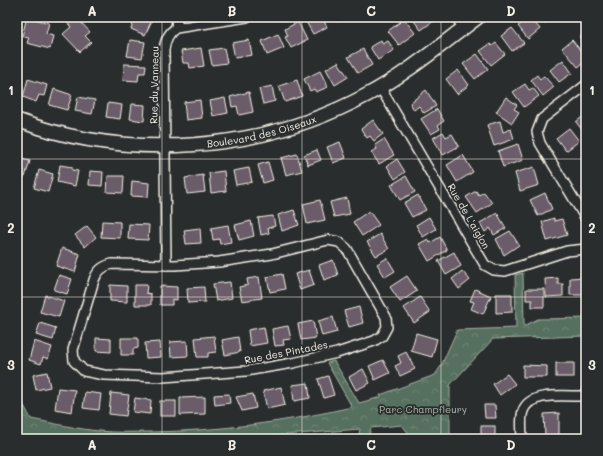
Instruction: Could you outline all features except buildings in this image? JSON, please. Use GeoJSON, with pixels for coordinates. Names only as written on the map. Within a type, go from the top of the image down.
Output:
{"type":"FeatureCollection","features":[{"type":"Feature","properties":{"kind":"street","name":"Rue du Vanneau"},"geometry":{"type":"LineString","coordinates":[[165,146],[164,50],[168,35],[176,28],[177,17]]}},
{"type":"Feature","properties":{"kind":"street"},"geometry":{"type":"LineString","coordinates":[[176,28],[218,19],[247,17]]}},
{"type":"Feature","properties":{"kind":"street"},"geometry":{"type":"LineString","coordinates":[[456,17],[464,28]]}},
{"type":"Feature","properties":{"kind":"street","name":"Boulevard des Oiseaux"},"geometry":{"type":"LineString","coordinates":[[17,120],[48,130],[88,140],[138,146],[165,146],[234,139],[292,126],[340,108],[380,87],[478,17]]}},
{"type":"Feature","properties":{"kind":"street"},"geometry":{"type":"LineString","coordinates":[[586,85],[542,119],[536,132],[540,142],[586,218]]}},
{"type":"Feature","properties":{"kind":"street","name":"Rue de L'aiglon"},"geometry":{"type":"LineString","coordinates":[[380,87],[481,259],[488,267],[498,270],[505,270],[567,251],[586,249]]}},
{"type":"Feature","properties":{"kind":"street"},"geometry":{"type":"LineString","coordinates":[[165,146],[166,265]]}},
{"type":"Feature","properties":{"kind":"street","name":"Rue des Pintades"},"geometry":{"type":"LineString","coordinates":[[335,241],[347,249],[384,314],[387,323],[386,330],[377,340],[362,345],[304,361],[246,371],[199,376],[151,376],[97,374],[81,369],[74,360],[73,350],[97,273],[105,266],[112,264],[166,265],[206,264],[245,259],[323,242],[335,241]]}},
{"type":"Feature","properties":{"kind":"street"},"geometry":{"type":"LineString","coordinates":[[522,439],[522,415],[525,406],[530,401],[542,397],[586,396]]}},
{"type":"Feature","properties":{"kind":"green space","name":"Parc Champfleury"},"geometry":{"type":"Polygon","coordinates":[[[523,273],[524,326],[538,319],[586,318],[586,336],[493,339],[450,385],[450,439],[413,439],[402,425],[371,428],[368,439],[358,439],[360,429],[235,439],[17,439],[17,392],[31,419],[82,429],[112,432],[151,432],[227,428],[302,417],[352,407],[327,363],[334,361],[359,403],[381,397],[380,395],[435,375],[441,366],[457,330],[516,328],[515,275],[523,273]]]}}]}
